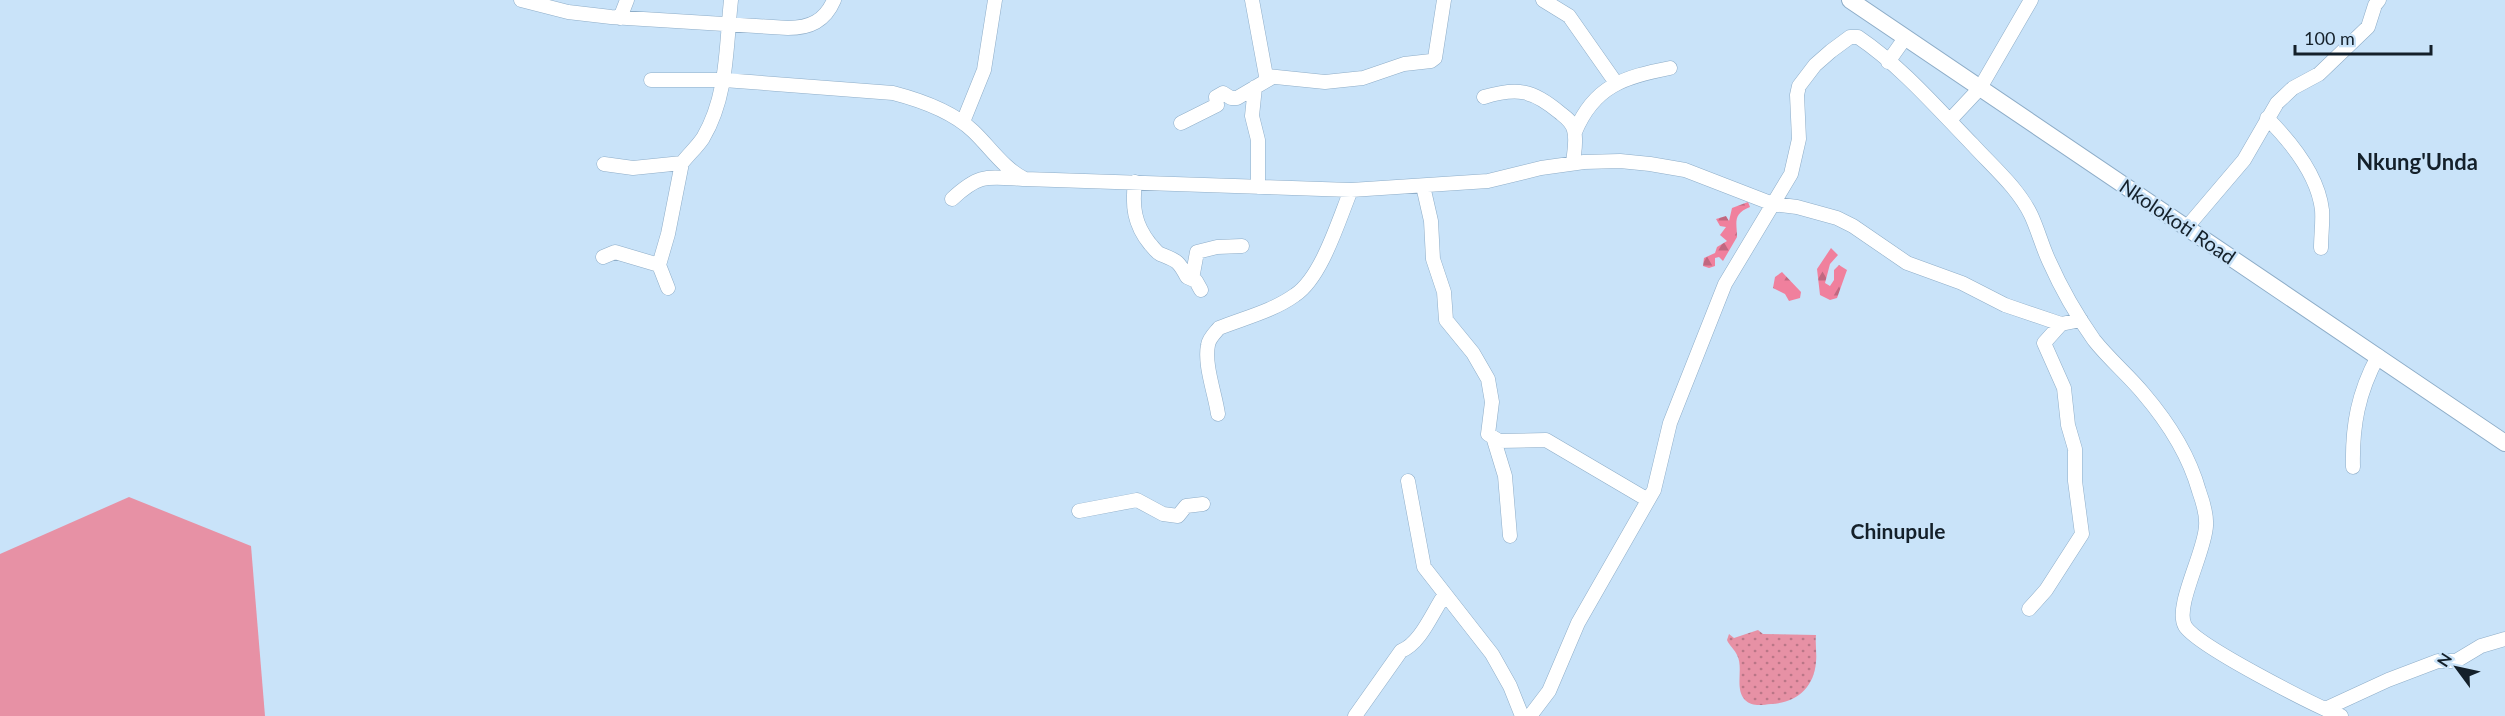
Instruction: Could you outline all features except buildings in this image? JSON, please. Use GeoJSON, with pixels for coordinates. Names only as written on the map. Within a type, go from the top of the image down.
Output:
{"type":"FeatureCollection","features":[{"type":"Feature","properties":{"kind":"main road","name":"Nkolokoti Road"},"geometry":{"type":"LineString","coordinates":[[1850,0],[2505,443]]}},
{"type":"Feature","properties":{"kind":"street"},"geometry":{"type":"LineString","coordinates":[[521,0],[579,14],[620,18],[729,22],[788,28],[809,26],[821,20],[834,0]]}},
{"type":"Feature","properties":{"kind":"street"},"geometry":{"type":"LineString","coordinates":[[620,18],[627,0]]}},
{"type":"Feature","properties":{"kind":"street"},"geometry":{"type":"LineString","coordinates":[[668,288],[659,265],[668,234],[682,163],[706,133],[724,80],[732,0]]}},
{"type":"Feature","properties":{"kind":"street"},"geometry":{"type":"LineString","coordinates":[[963,122],[984,70],[995,0]]}},
{"type":"Feature","properties":{"kind":"street"},"geometry":{"type":"LineString","coordinates":[[1252,0],[1263,48],[1264,73],[1271,78],[1325,82],[1363,78],[1404,64],[1431,61],[1435,58],[1444,0]]}},
{"type":"Feature","properties":{"kind":"street"},"geometry":{"type":"LineString","coordinates":[[1543,0],[1569,16],[1616,83]]}},
{"type":"Feature","properties":{"kind":"street"},"geometry":{"type":"LineString","coordinates":[[1950,120],[1980,88],[2031,0]]}},
{"type":"Feature","properties":{"kind":"street"},"geometry":{"type":"LineString","coordinates":[[2187,227],[2244,160],[2267,118],[2284,95],[2319,74],[2368,27],[2375,5],[2379,0]]}},
{"type":"Feature","properties":{"kind":"street"},"geometry":{"type":"LineString","coordinates":[[1530,716],[1549,691],[1578,623],[1648,500],[1661,465],[1670,423],[1725,284],[1791,174],[1799,139],[1797,95],[1805,77],[1823,58],[1850,37],[1858,37],[1888,62],[1950,120],[2008,183],[2030,214],[2049,263],[2081,320],[2096,341],[2156,410],[2188,460],[2199,488],[2206,516],[2206,528],[2197,566],[2182,604],[2181,617],[2186,628],[2223,654],[2341,716]]}},
{"type":"Feature","properties":{"kind":"street"},"geometry":{"type":"LineString","coordinates":[[1888,62],[1905,39]]}},
{"type":"Feature","properties":{"kind":"street"},"geometry":{"type":"LineString","coordinates":[[1573,163],[1575,132],[1585,111],[1596,98],[1624,78],[1670,68]]}},
{"type":"Feature","properties":{"kind":"street"},"geometry":{"type":"LineString","coordinates":[[1181,123],[1217,105],[1216,97],[1223,93],[1231,98],[1237,98],[1271,78]]}},
{"type":"Feature","properties":{"kind":"street"},"geometry":{"type":"LineString","coordinates":[[651,80],[724,80],[893,93],[914,99],[963,122],[1013,172],[1025,179]]}},
{"type":"Feature","properties":{"kind":"street"},"geometry":{"type":"LineString","coordinates":[[1255,87],[1252,116],[1257,140],[1258,187]]}},
{"type":"Feature","properties":{"kind":"street"},"geometry":{"type":"LineString","coordinates":[[1484,96],[1499,93],[1532,93],[1572,123],[1575,132]]}},
{"type":"Feature","properties":{"kind":"street"},"geometry":{"type":"LineString","coordinates":[[2267,118],[2294,149],[2318,191],[2322,210],[2321,248]]}},
{"type":"Feature","properties":{"kind":"street"},"geometry":{"type":"LineString","coordinates":[[952,199],[968,185],[985,177],[1351,190],[1488,181],[1573,163],[1620,161],[1685,170],[1773,204],[1797,207],[1837,218],[1860,230],[1906,263],[1962,282],[2005,305],[2061,324],[2081,320]]}},
{"type":"Feature","properties":{"kind":"street"},"geometry":{"type":"LineString","coordinates":[[603,164],[633,168],[682,163]]}},
{"type":"Feature","properties":{"kind":"street"},"geometry":{"type":"LineString","coordinates":[[1135,182],[1134,210],[1138,225],[1158,253],[1172,256],[1184,268],[1187,277],[1196,284],[1197,252],[1217,247],[1242,246]]}},
{"type":"Feature","properties":{"kind":"street"},"geometry":{"type":"LineString","coordinates":[[1423,186],[1431,220],[1433,259],[1444,292],[1446,321],[1473,353],[1488,379],[1492,402],[1488,434],[1494,440],[1505,476],[1510,536]]}},
{"type":"Feature","properties":{"kind":"street"},"geometry":{"type":"LineString","coordinates":[[1218,414],[1208,360],[1208,345],[1211,337],[1219,328],[1284,303],[1298,294],[1327,248],[1351,190]]}},
{"type":"Feature","properties":{"kind":"street"},"geometry":{"type":"LineString","coordinates":[[603,257],[615,252],[659,265]]}},
{"type":"Feature","properties":{"kind":"street"},"geometry":{"type":"LineString","coordinates":[[2029,609],[2046,590],[2082,534],[2075,481],[2075,449],[2068,425],[2064,388],[2044,344],[2061,324]]}},
{"type":"Feature","properties":{"kind":"street"},"geometry":{"type":"LineString","coordinates":[[2353,467],[2352,434],[2356,408],[2365,379],[2378,356]]}},
{"type":"Feature","properties":{"kind":"street"},"geometry":{"type":"LineString","coordinates":[[1494,440],[1546,440],[1648,500]]}},
{"type":"Feature","properties":{"kind":"street"},"geometry":{"type":"LineString","coordinates":[[1408,481],[1424,567],[1492,654],[1510,686],[1522,716]]}},
{"type":"Feature","properties":{"kind":"street"},"geometry":{"type":"LineString","coordinates":[[1079,511],[1137,500],[1163,514],[1178,516],[1186,506],[1203,504]]}},
{"type":"Feature","properties":{"kind":"street"},"geometry":{"type":"LineString","coordinates":[[1355,716],[1401,651],[1411,647],[1419,638],[1425,624],[1445,594]]}},
{"type":"Feature","properties":{"kind":"street"},"geometry":{"type":"LineString","coordinates":[[2325,709],[2388,680],[2438,661],[2456,661],[2481,646],[2505,639]]}},
{"type":"Feature","properties":{"kind":"shaded area"},"geometry":{"type":"Polygon","coordinates":[[[129,497],[251,546],[265,716],[0,716],[0,554],[129,497]]]}},
{"type":"Feature","properties":{"kind":"shaded area"},"geometry":{"type":"Polygon","coordinates":[[[1758,630],[1763,634],[1816,635],[1815,671],[1812,679],[1802,692],[1788,701],[1757,705],[1745,700],[1742,695],[1739,684],[1739,660],[1727,640],[1729,634],[1734,638],[1758,630]]]}},
{"type":"Feature","properties":{"kind":"green space"},"geometry":{"type":"Polygon","coordinates":[[[1748,202],[1750,207],[1738,216],[1737,237],[1723,261],[1719,257],[1715,258],[1715,266],[1709,268],[1703,266],[1704,258],[1715,253],[1717,247],[1727,241],[1720,235],[1726,227],[1720,226],[1716,219],[1726,216],[1729,221],[1732,208],[1748,202]]]}},
{"type":"Feature","properties":{"kind":"green space"},"geometry":{"type":"Polygon","coordinates":[[[1831,248],[1838,255],[1830,264],[1825,283],[1830,286],[1834,280],[1834,270],[1839,265],[1847,270],[1837,298],[1830,300],[1820,295],[1817,269],[1831,248]]]}},
{"type":"Feature","properties":{"kind":"green space"},"geometry":{"type":"Polygon","coordinates":[[[1782,272],[1801,292],[1800,298],[1789,301],[1785,294],[1773,288],[1775,277],[1782,272]]]}},
{"type":"Feature","properties":{"kind":"district","name":"Nkung'Unda"},"geometry":{"type":"Point","coordinates":[2417,161]}},
{"type":"Feature","properties":{"kind":"district","name":"Chinupule"},"geometry":{"type":"Point","coordinates":[1898,530]}}]}
